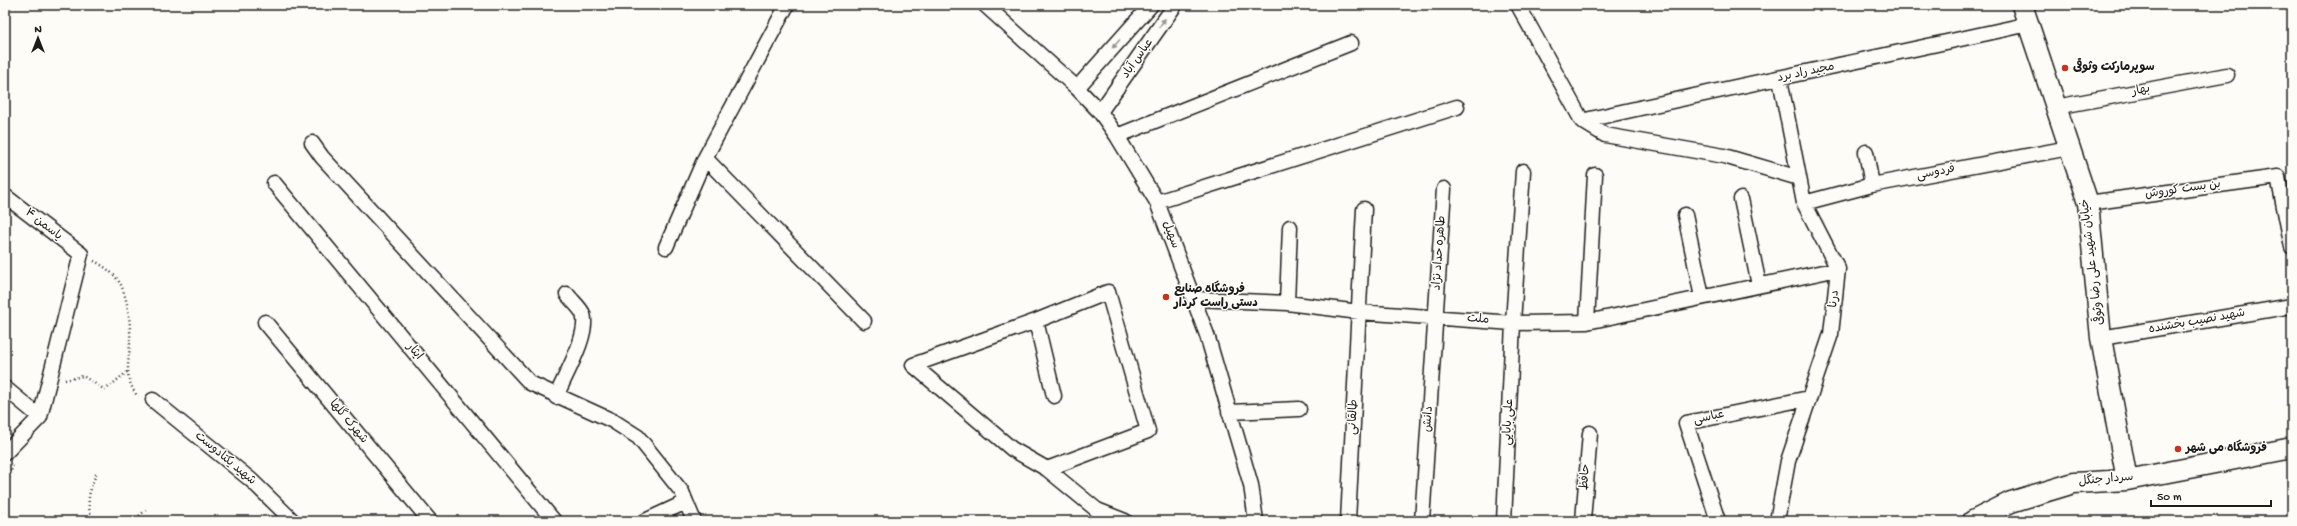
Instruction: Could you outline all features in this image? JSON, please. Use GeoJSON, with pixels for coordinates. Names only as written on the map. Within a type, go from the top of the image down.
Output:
{"type":"FeatureCollection","features":[{"type":"Feature","properties":{"kind":"street"},"geometry":{"type":"LineString","coordinates":[[666,247],[705,158],[787,5]]}},
{"type":"Feature","properties":{"kind":"street","name":"سهیل"},"geometry":{"type":"LineString","coordinates":[[985,5],[1077,88],[1100,112],[1117,136],[1157,202],[1195,299],[1251,486],[1256,521]]}},
{"type":"Feature","properties":{"kind":"street","name":"عباس آباد"},"geometry":{"type":"LineString","coordinates":[[1077,88],[1151,5]]}},
{"type":"Feature","properties":{"kind":"street","name":"عباس آباد"},"geometry":{"type":"LineString","coordinates":[[1100,112],[1175,5]]}},
{"type":"Feature","properties":{"kind":"street"},"geometry":{"type":"LineString","coordinates":[[1523,6],[1582,122],[1605,135],[1724,156],[1799,178]]}},
{"type":"Feature","properties":{"kind":"street","name":"مجید راد برد"},"geometry":{"type":"LineString","coordinates":[[1582,122],[1715,91],[1780,79],[2026,10]]}},
{"type":"Feature","properties":{"kind":"street","name":"خیابان شهید علی رضا وثوقی"},"geometry":{"type":"LineString","coordinates":[[2026,10],[2069,148],[2088,203],[2101,338],[2127,480]]}},
{"type":"Feature","properties":{"kind":"street"},"geometry":{"type":"LineString","coordinates":[[1117,136],[1351,43]]}},
{"type":"Feature","properties":{"kind":"street","name":"بهار"},"geometry":{"type":"LineString","coordinates":[[2056,107],[2227,75]]}},
{"type":"Feature","properties":{"kind":"street"},"geometry":{"type":"LineString","coordinates":[[1780,79],[1804,203],[1838,268]]}},
{"type":"Feature","properties":{"kind":"street"},"geometry":{"type":"LineString","coordinates":[[1157,202],[1458,107]]}},
{"type":"Feature","properties":{"kind":"street"},"geometry":{"type":"LineString","coordinates":[[312,143],[322,157],[530,383],[556,397],[613,421],[638,437],[682,492],[694,521]]}},
{"type":"Feature","properties":{"kind":"street","name":"فردوسی"},"geometry":{"type":"LineString","coordinates":[[1804,203],[1872,185],[2069,148]]}},
{"type":"Feature","properties":{"kind":"street"},"geometry":{"type":"LineString","coordinates":[[1866,152],[1872,185]]}},
{"type":"Feature","properties":{"kind":"street"},"geometry":{"type":"LineString","coordinates":[[705,158],[864,321]]}},
{"type":"Feature","properties":{"kind":"street","name":"علی بابایی"},"geometry":{"type":"LineString","coordinates":[[1504,521],[1513,323],[1523,171]]}},
{"type":"Feature","properties":{"kind":"street"},"geometry":{"type":"LineString","coordinates":[[1587,322],[1595,175]]}},
{"type":"Feature","properties":{"kind":"street","name":"بن بست کوروش"},"geometry":{"type":"LineString","coordinates":[[2088,203],[2278,177],[2292,248]]}},
{"type":"Feature","properties":{"kind":"street","name":"ایثار"},"geometry":{"type":"LineString","coordinates":[[274,183],[554,521]]}},
{"type":"Feature","properties":{"kind":"street","name":"طاهره حداد نژاد"},"geometry":{"type":"LineString","coordinates":[[1436,317],[1444,189]]}},
{"type":"Feature","properties":{"kind":"street","name":"یاسمن ۴"},"geometry":{"type":"LineString","coordinates":[[5,196],[81,254]]}},
{"type":"Feature","properties":{"kind":"street"},"geometry":{"type":"LineString","coordinates":[[1741,199],[1759,285]]}},
{"type":"Feature","properties":{"kind":"street","name":"طالقانی"},"geometry":{"type":"LineString","coordinates":[[1348,521],[1364,209]]}},
{"type":"Feature","properties":{"kind":"street"},"geometry":{"type":"LineString","coordinates":[[1685,215],[1702,297]]}},
{"type":"Feature","properties":{"kind":"street"},"geometry":{"type":"LineString","coordinates":[[1287,304],[1290,227]]}},
{"type":"Feature","properties":{"kind":"street"},"geometry":{"type":"LineString","coordinates":[[10,456],[40,417],[81,254]]}},
{"type":"Feature","properties":{"kind":"street","name":"ملت"},"geometry":{"type":"LineString","coordinates":[[1195,299],[1287,304],[1359,312],[1513,323],[1587,322],[1838,268]]}},
{"type":"Feature","properties":{"kind":"street","name":"درنا"},"geometry":{"type":"LineString","coordinates":[[1777,521],[1788,462],[1831,334],[1838,268]]}},
{"type":"Feature","properties":{"kind":"street"},"geometry":{"type":"LineString","coordinates":[[1047,469],[1148,431],[1108,292],[1036,321],[913,365],[1012,449],[1047,469],[1097,510],[1125,521]]}},
{"type":"Feature","properties":{"kind":"street"},"geometry":{"type":"LineString","coordinates":[[556,397],[580,342],[584,328],[583,314],[567,294]]}},
{"type":"Feature","properties":{"kind":"street","name":"شهید نصیب بخشنده"},"geometry":{"type":"LineString","coordinates":[[2101,338],[2292,306]]}},
{"type":"Feature","properties":{"kind":"street","name":"دانش"},"geometry":{"type":"LineString","coordinates":[[1422,521],[1436,317]]}},
{"type":"Feature","properties":{"kind":"street"},"geometry":{"type":"LineString","coordinates":[[1036,321],[1054,396]]}},
{"type":"Feature","properties":{"kind":"street","name":"شهرک گلها"},"geometry":{"type":"LineString","coordinates":[[265,322],[430,521]]}},
{"type":"Feature","properties":{"kind":"street"},"geometry":{"type":"LineString","coordinates":[[5,388],[40,417]]}},
{"type":"Feature","properties":{"kind":"street","name":"عباسی"},"geometry":{"type":"LineString","coordinates":[[1718,521],[1686,423],[1809,398]]}},
{"type":"Feature","properties":{"kind":"street","name":"شهید یکتادوست"},"geometry":{"type":"LineString","coordinates":[[153,400],[251,480],[293,521]]}},
{"type":"Feature","properties":{"kind":"street"},"geometry":{"type":"LineString","coordinates":[[1229,412],[1299,409]]}},
{"type":"Feature","properties":{"kind":"street","name":"حافظ"},"geometry":{"type":"LineString","coordinates":[[1583,521],[1590,433]]}},
{"type":"Feature","properties":{"kind":"street","name":"سردار جنگل"},"geometry":{"type":"LineString","coordinates":[[1973,521],[2011,502],[2074,483],[2127,480],[2292,448]]}},
{"type":"Feature","properties":{"kind":"street"},"geometry":{"type":"LineString","coordinates":[[645,521],[686,502]]}},
{"type":"Feature","properties":{"kind":"path"},"geometry":{"type":"LineString","coordinates":[[81,254],[102,265],[120,284],[129,322],[130,341],[127,372],[131,387],[140,400],[153,400]]}},
{"type":"Feature","properties":{"kind":"path"},"geometry":{"type":"LineString","coordinates":[[48,387],[71,377],[83,376],[105,390],[127,372]]}},
{"type":"Feature","properties":{"kind":"path"},"geometry":{"type":"LineString","coordinates":[[10,456],[6,486],[7,510],[11,521]]}},
{"type":"Feature","properties":{"kind":"path"},"geometry":{"type":"LineString","coordinates":[[94,521],[88,504],[91,486],[97,472]]}},
{"type":"Feature","properties":{"kind":"path"},"geometry":{"type":"LineString","coordinates":[[133,521],[146,510]]}},
{"type":"Feature","properties":{"kind":"place","name":"سوپرمارکت وثوقی"},"geometry":{"type":"Point","coordinates":[2065,68]}},
{"type":"Feature","properties":{"kind":"place","name":"فروشگاه صنایع دستی راست کردار"},"geometry":{"type":"Point","coordinates":[1166,297]}},
{"type":"Feature","properties":{"kind":"place","name":"فروشگاه می شهر"},"geometry":{"type":"Point","coordinates":[2178,449]}}]}
